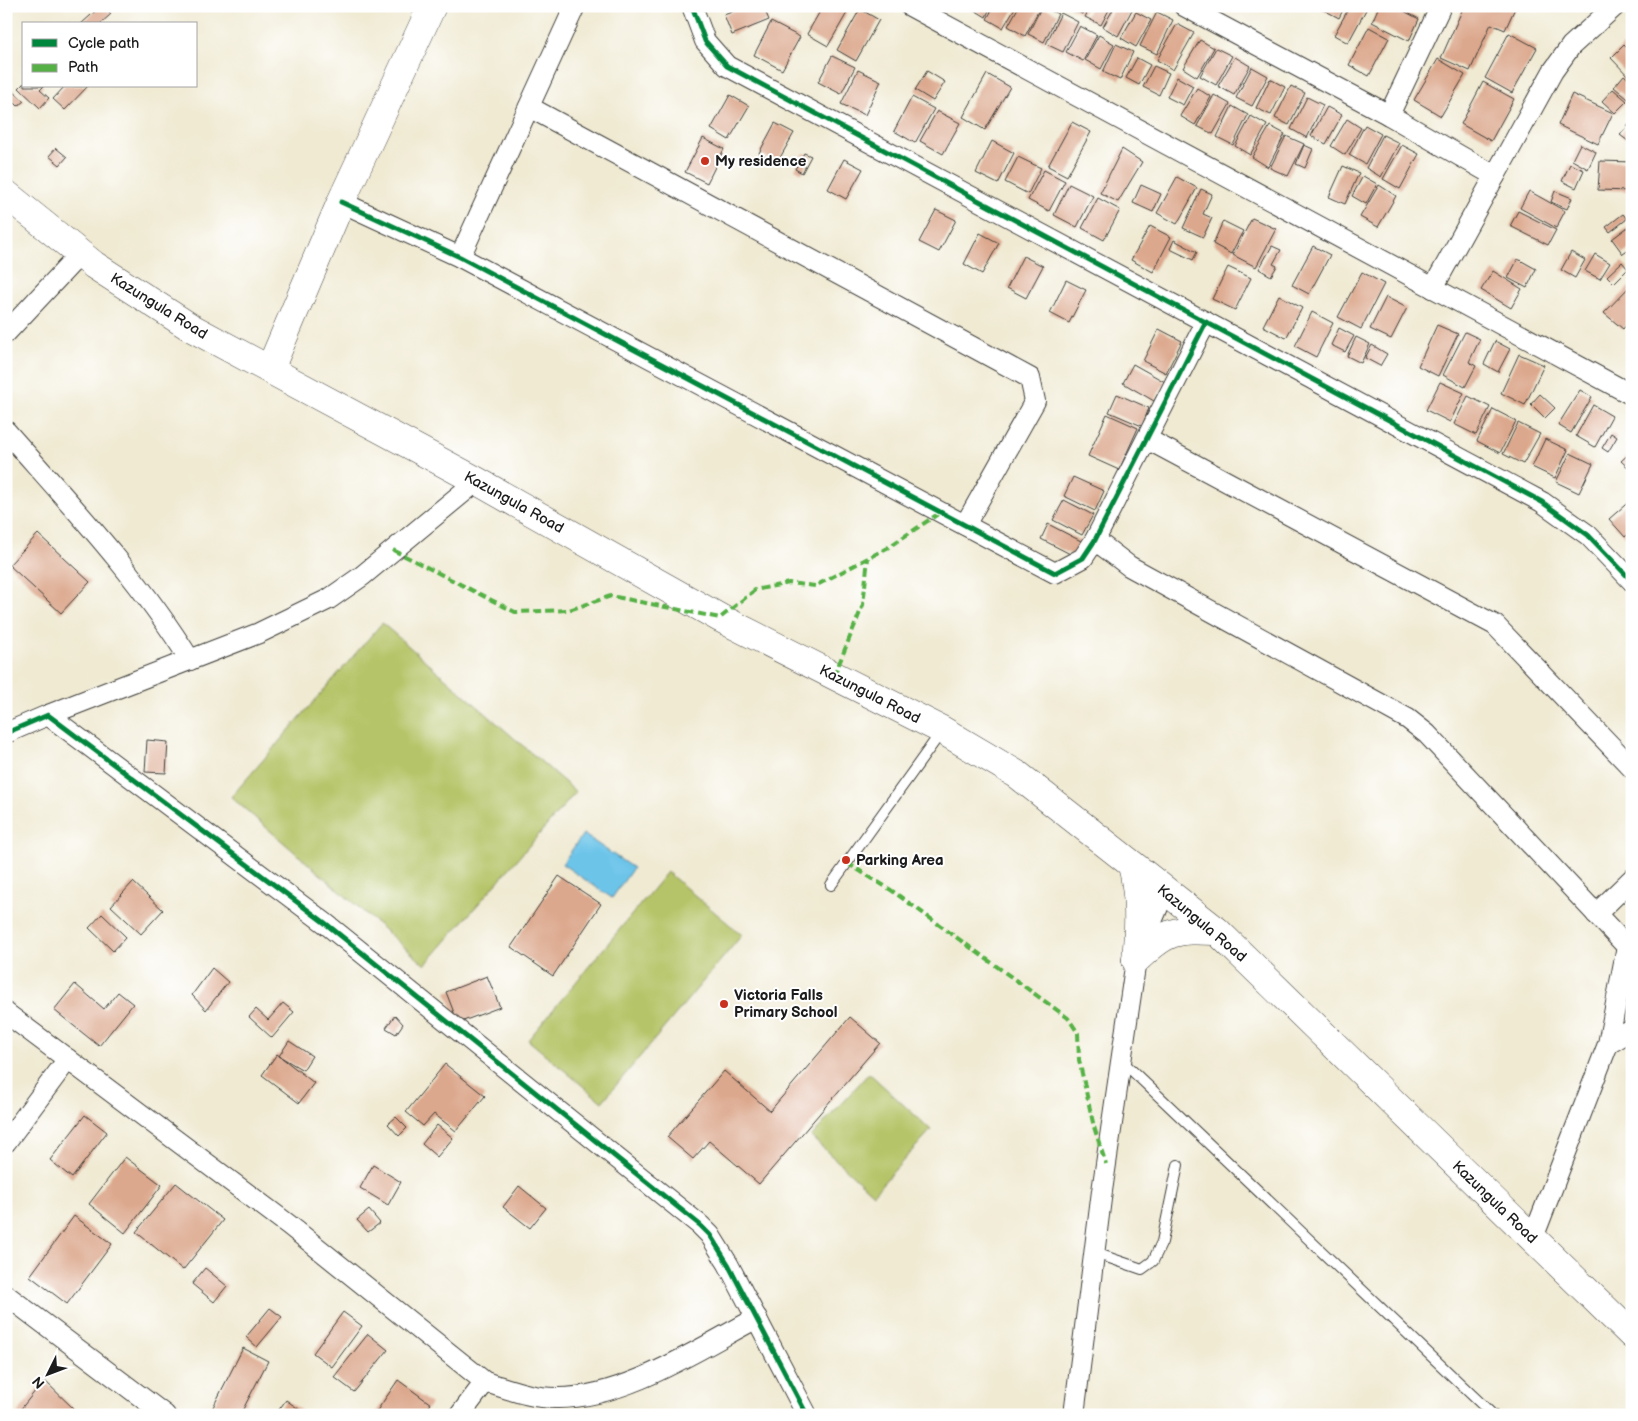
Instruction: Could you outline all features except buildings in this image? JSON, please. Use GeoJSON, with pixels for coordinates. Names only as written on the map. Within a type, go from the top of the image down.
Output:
{"type":"FeatureCollection","features":[{"type":"Feature","properties":{"kind":"main road"},"geometry":{"type":"LineString","coordinates":[[270,369],[341,202],[432,6]]}},
{"type":"Feature","properties":{"kind":"main road","name":"Kazungula Road"},"geometry":{"type":"LineString","coordinates":[[6,194],[80,254],[190,328],[477,481],[720,618],[942,730],[1018,774],[1217,931],[1632,1335]]}},
{"type":"Feature","properties":{"kind":"main road"},"geometry":{"type":"LineString","coordinates":[[1132,865],[1138,887],[1140,914],[1136,960]]}},
{"type":"Feature","properties":{"kind":"main road"},"geometry":{"type":"LineString","coordinates":[[1136,960],[1157,940],[1168,934],[1191,930],[1217,931]]}},
{"type":"Feature","properties":{"kind":"street"},"geometry":{"type":"LineString","coordinates":[[460,257],[575,6]]}},
{"type":"Feature","properties":{"kind":"street"},"geometry":{"type":"LineString","coordinates":[[692,6],[706,41],[727,66],[1542,502],[1588,535],[1632,581]]}},
{"type":"Feature","properties":{"kind":"street"},"geometry":{"type":"LineString","coordinates":[[910,6],[1632,395]]}},
{"type":"Feature","properties":{"kind":"street"},"geometry":{"type":"LineString","coordinates":[[1184,6],[1389,115],[1495,176]]}},
{"type":"Feature","properties":{"kind":"street"},"geometry":{"type":"LineString","coordinates":[[1389,115],[1441,6]]}},
{"type":"Feature","properties":{"kind":"street"},"geometry":{"type":"LineString","coordinates":[[1433,288],[1553,71],[1566,52],[1615,6]]}},
{"type":"Feature","properties":{"kind":"street"},"geometry":{"type":"LineString","coordinates":[[529,107],[1030,378],[1036,401],[965,525]]}},
{"type":"Feature","properties":{"kind":"street"},"geometry":{"type":"LineString","coordinates":[[341,202],[460,257],[1055,573],[1083,558],[1095,540],[1206,322]]}},
{"type":"Feature","properties":{"kind":"street"},"geometry":{"type":"LineString","coordinates":[[6,332],[80,254]]}},
{"type":"Feature","properties":{"kind":"street"},"geometry":{"type":"LineString","coordinates":[[6,431],[132,575],[165,619],[190,660]]}},
{"type":"Feature","properties":{"kind":"street"},"geometry":{"type":"LineString","coordinates":[[1147,439],[1495,625],[1632,768]]}},
{"type":"Feature","properties":{"kind":"street"},"geometry":{"type":"LineString","coordinates":[[6,733],[259,633],[329,599],[362,576],[477,481]]}},
{"type":"Feature","properties":{"kind":"street"},"geometry":{"type":"LineString","coordinates":[[1095,540],[1129,566],[1408,719],[1426,734],[1629,950],[1608,1044],[1533,1238]]}},
{"type":"Feature","properties":{"kind":"street"},"geometry":{"type":"LineString","coordinates":[[48,715],[325,923],[700,1225],[719,1248],[807,1415]]}},
{"type":"Feature","properties":{"kind":"street"},"geometry":{"type":"LineString","coordinates":[[1596,914],[1632,879]]}},
{"type":"Feature","properties":{"kind":"street"},"geometry":{"type":"LineString","coordinates":[[1074,1415],[1112,1121],[1123,1062],[1136,960],[1165,890]]}},
{"type":"Feature","properties":{"kind":"street"},"geometry":{"type":"LineString","coordinates":[[6,1013],[289,1224],[486,1382],[537,1396],[556,1398],[598,1394],[639,1379],[757,1318]]}},
{"type":"Feature","properties":{"kind":"street"},"geometry":{"type":"LineString","coordinates":[[1608,1044],[1632,1030]]}},
{"type":"Feature","properties":{"kind":"street"},"geometry":{"type":"LineString","coordinates":[[6,1142],[68,1059]]}},
{"type":"Feature","properties":{"kind":"street"},"geometry":{"type":"LineString","coordinates":[[6,1295],[165,1415]]}},
{"type":"Feature","properties":{"kind":"street"},"geometry":{"type":"LineString","coordinates":[[460,1415],[486,1382]]}},
{"type":"Feature","properties":{"kind":"lane"},"geometry":{"type":"LineString","coordinates":[[831,885],[942,730]]}},
{"type":"Feature","properties":{"kind":"lane"},"geometry":{"type":"LineString","coordinates":[[1123,1062],[1493,1415]]}},
{"type":"Feature","properties":{"kind":"lane"},"geometry":{"type":"LineString","coordinates":[[1095,1253],[1142,1269],[1153,1261],[1162,1242],[1178,1165]]}},
{"type":"Feature","properties":{"kind":"green space"},"geometry":{"type":"Polygon","coordinates":[[[382,623],[576,792],[425,965],[231,797],[382,623]]]}},
{"type":"Feature","properties":{"kind":"green space"},"geometry":{"type":"Polygon","coordinates":[[[667,872],[742,935],[602,1102],[528,1040],[667,872]]]}},
{"type":"Feature","properties":{"kind":"green space"},"geometry":{"type":"Polygon","coordinates":[[[869,1073],[931,1130],[873,1194],[811,1137],[869,1073]]]}},
{"type":"Feature","properties":{"kind":"water"},"geometry":{"type":"Polygon","coordinates":[[[583,834],[633,868],[612,898],[562,864],[583,834]]]}},
{"type":"Feature","properties":{"kind":"marked path"},"geometry":{"type":"LineString","coordinates":[[393,550],[515,612],[569,610],[611,596],[720,618],[755,590],[789,583],[815,586],[887,548],[941,512]]}},
{"type":"Feature","properties":{"kind":"marked path"},"geometry":{"type":"LineString","coordinates":[[834,676],[863,605],[868,558]]}},
{"type":"Feature","properties":{"kind":"marked path"},"geometry":{"type":"LineString","coordinates":[[847,863],[891,890],[1068,1018],[1078,1033],[1079,1060],[1094,1127],[1106,1164]]}},
{"type":"Feature","properties":{"kind":"cycle path"},"geometry":{"type":"LineString","coordinates":[[692,6],[705,41],[727,66],[1542,502],[1588,535],[1632,581]]}},
{"type":"Feature","properties":{"kind":"cycle path"},"geometry":{"type":"LineString","coordinates":[[341,202],[460,257],[1055,573],[1083,558],[1095,540],[1206,322]]}},
{"type":"Feature","properties":{"kind":"cycle path"},"geometry":{"type":"LineString","coordinates":[[6,733],[48,715],[325,923],[700,1225],[710,1235],[728,1264],[807,1415]]}},
{"type":"Feature","properties":{"kind":"place","name":"My residence"},"geometry":{"type":"Point","coordinates":[705,161]}},
{"type":"Feature","properties":{"kind":"place","name":"Parking Area"},"geometry":{"type":"Point","coordinates":[846,860]}},
{"type":"Feature","properties":{"kind":"place","name":"Victoria Falls Primary School"},"geometry":{"type":"Point","coordinates":[724,1004]}}]}
